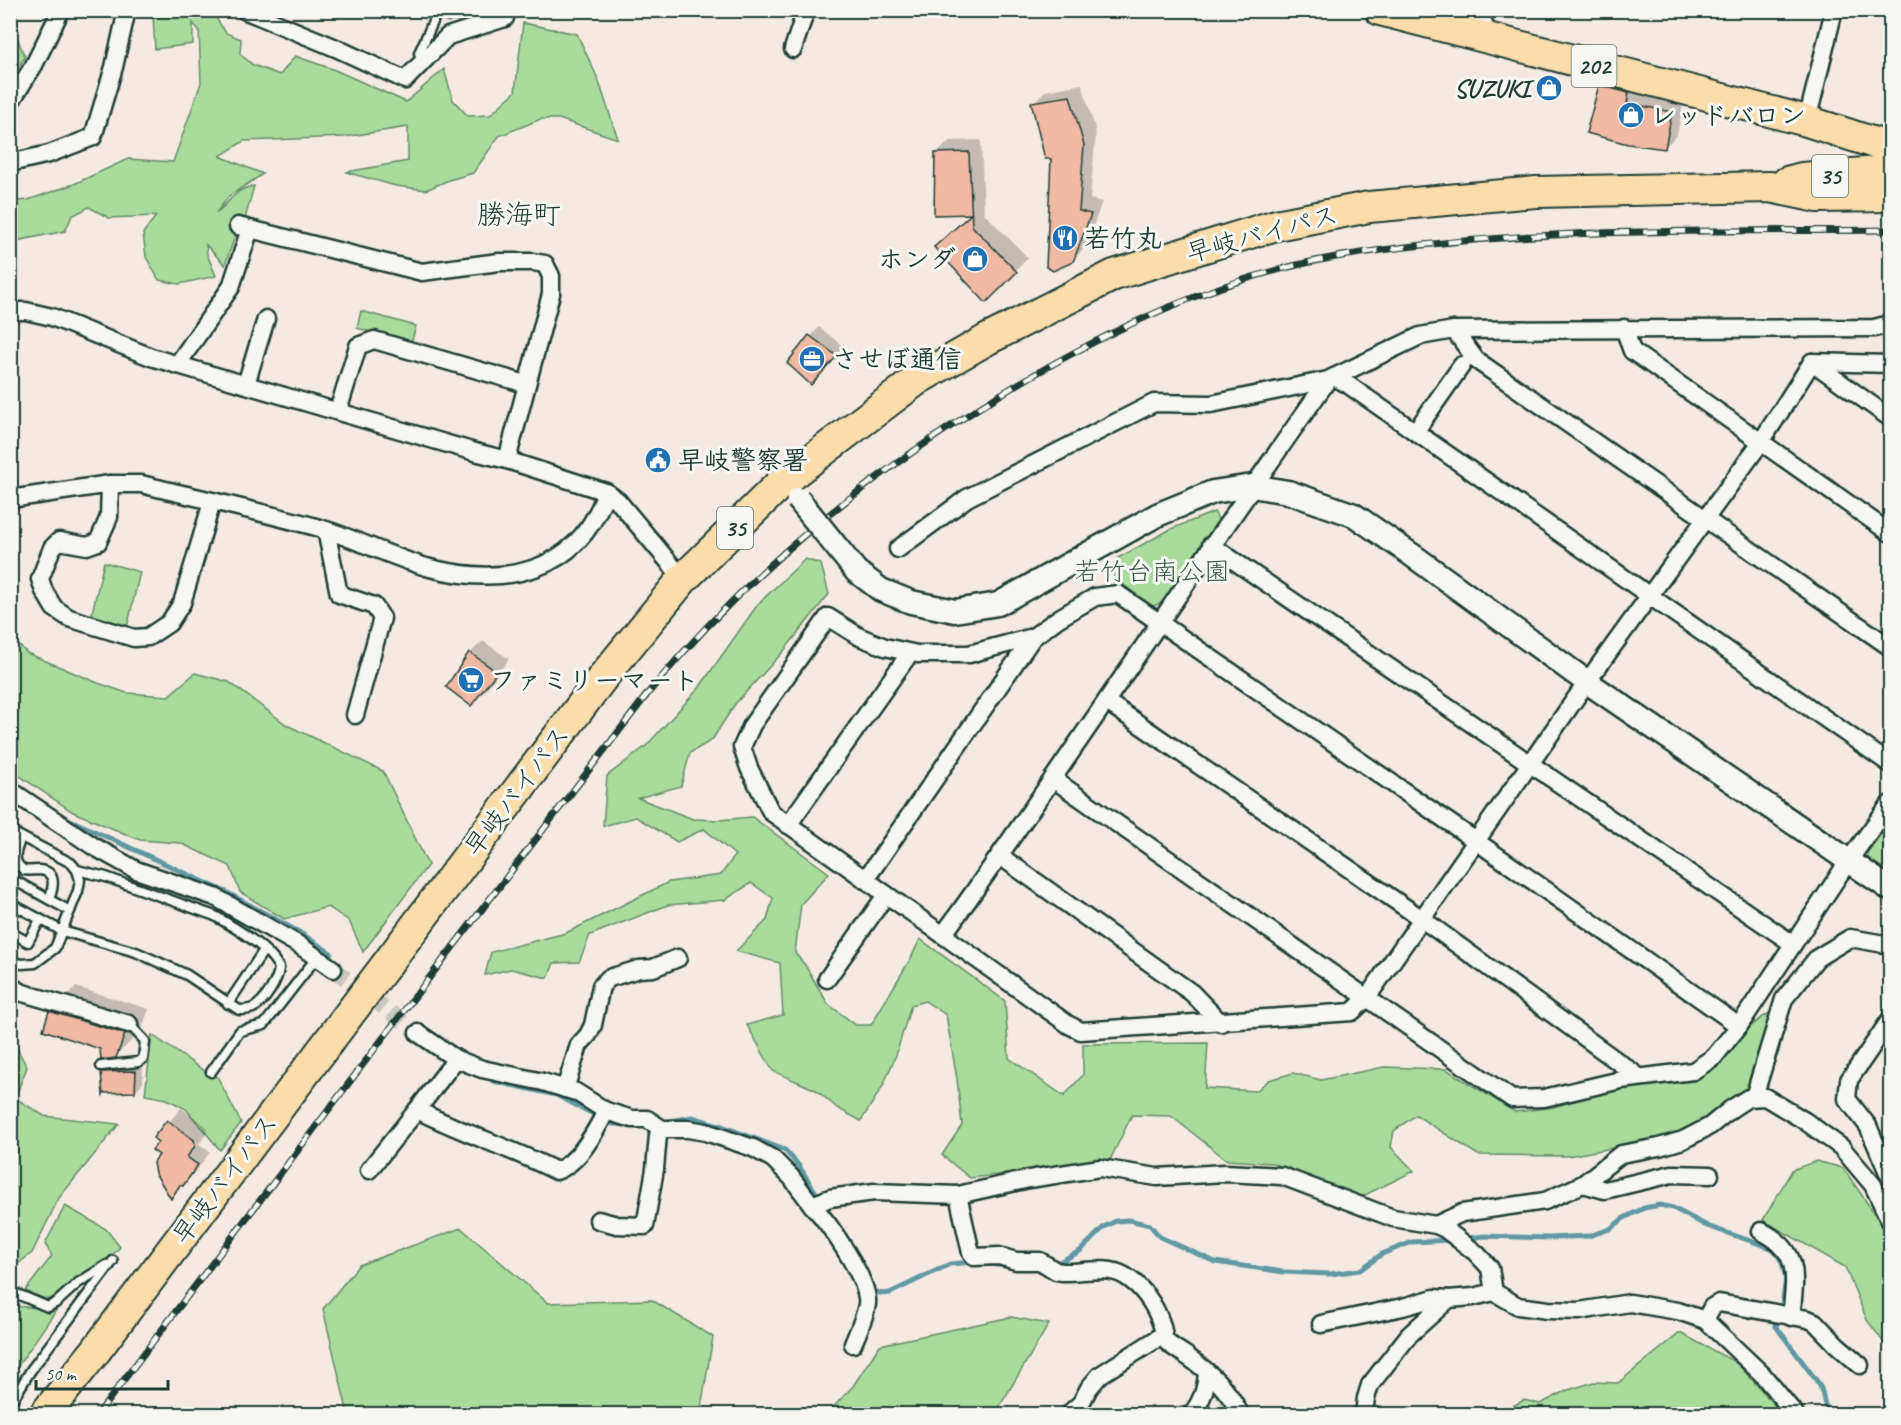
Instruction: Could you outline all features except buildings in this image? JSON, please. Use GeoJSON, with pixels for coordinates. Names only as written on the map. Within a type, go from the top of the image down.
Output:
{"type":"FeatureCollection","features":[{"type":"Feature","properties":{"kind":"highway","name":"202"},"geometry":{"type":"LineString","coordinates":[[1380,10],[1484,24],[1890,148]]}},
{"type":"Feature","properties":{"kind":"highway","name":"202"},"geometry":{"type":"LineString","coordinates":[[1818,127],[1861,151],[1890,163]]}},
{"type":"Feature","properties":{"kind":"highway"},"geometry":{"type":"LineString","coordinates":[[1818,127],[1837,148],[1837,158],[1831,168],[1818,177]]}},
{"type":"Feature","properties":{"kind":"highway","name":"早岐バイパス"},"geometry":{"type":"LineString","coordinates":[[1770,187],[1802,178],[1890,171]]}},
{"type":"Feature","properties":{"kind":"highway","name":"早岐バイパス"},"geometry":{"type":"LineString","coordinates":[[45,1414],[102,1344],[603,678],[683,579],[790,491],[918,379],[988,339],[1114,275],[1276,225],[1370,207],[1536,192],[1770,187],[1818,197],[1890,196]]}},
{"type":"Feature","properties":{"kind":"street"},"geometry":{"type":"LineString","coordinates":[[10,104],[34,65],[61,10]]}},
{"type":"Feature","properties":{"kind":"street"},"geometry":{"type":"LineString","coordinates":[[10,163],[49,154],[93,137],[114,67],[127,10]]}},
{"type":"Feature","properties":{"kind":"street"},"geometry":{"type":"LineString","coordinates":[[244,10],[281,17],[336,48],[405,80],[448,36],[505,18]]}},
{"type":"Feature","properties":{"kind":"street"},"geometry":{"type":"LineString","coordinates":[[793,49],[807,10]]}},
{"type":"Feature","properties":{"kind":"street"},"geometry":{"type":"LineString","coordinates":[[1818,127],[1834,10]]}},
{"type":"Feature","properties":{"kind":"street"},"geometry":{"type":"LineString","coordinates":[[177,365],[231,287],[244,228],[422,272],[499,262],[545,264],[551,276],[551,294],[507,460]]}},
{"type":"Feature","properties":{"kind":"street"},"geometry":{"type":"LineString","coordinates":[[10,311],[26,311],[52,317],[151,357],[507,460],[606,492],[618,501],[683,579]]}},
{"type":"Feature","properties":{"kind":"street"},"geometry":{"type":"LineString","coordinates":[[246,384],[266,319]]}},
{"type":"Feature","properties":{"kind":"street"},"geometry":{"type":"LineString","coordinates":[[898,549],[968,498],[1154,403],[1211,404],[1331,379],[1420,336],[1454,330],[1874,328],[1890,324]]}},
{"type":"Feature","properties":{"kind":"street"},"geometry":{"type":"LineString","coordinates":[[1624,328],[1632,351],[1890,533]]}},
{"type":"Feature","properties":{"kind":"street"},"geometry":{"type":"LineString","coordinates":[[1454,330],[1476,360],[1890,647]]}},
{"type":"Feature","properties":{"kind":"street"},"geometry":{"type":"LineString","coordinates":[[338,411],[358,346],[374,340],[526,384]]}},
{"type":"Feature","properties":{"kind":"street"},"geometry":{"type":"LineString","coordinates":[[1033,637],[969,654],[910,653],[885,647],[860,637],[828,617],[752,724],[742,747],[749,768],[771,812],[943,936],[1069,1025],[1081,1031],[1221,1023],[1352,1012],[1366,999],[1587,682],[1761,442],[1812,362]]}},
{"type":"Feature","properties":{"kind":"street"},"geometry":{"type":"LineString","coordinates":[[1812,362],[1890,364]]}},
{"type":"Feature","properties":{"kind":"street"},"geometry":{"type":"LineString","coordinates":[[1812,362],[1890,418]]}},
{"type":"Feature","properties":{"kind":"street"},"geometry":{"type":"LineString","coordinates":[[1415,432],[1462,365]]}},
{"type":"Feature","properties":{"kind":"street"},"geometry":{"type":"LineString","coordinates":[[1331,379],[1347,384],[1890,764]]}},
{"type":"Feature","properties":{"kind":"street"},"geometry":{"type":"LineString","coordinates":[[943,936],[1107,702],[1252,486],[1331,379]]}},
{"type":"Feature","properties":{"kind":"street"},"geometry":{"type":"LineString","coordinates":[[10,499],[110,484],[141,484],[326,530],[432,568],[469,574],[506,575],[532,571],[569,550],[602,504],[606,492]]}},
{"type":"Feature","properties":{"kind":"street"},"geometry":{"type":"LineString","coordinates":[[110,484],[109,517],[98,542],[87,546],[59,541],[52,548],[40,579],[54,608],[69,618],[134,638],[148,637],[169,623],[177,613],[212,502]]}},
{"type":"Feature","properties":{"kind":"street"},"geometry":{"type":"LineString","coordinates":[[790,491],[856,571],[881,590],[911,602],[955,611],[998,604],[1157,515],[1213,492],[1252,486],[1288,492],[1354,515],[1587,682],[1890,889]]}},
{"type":"Feature","properties":{"kind":"street"},"geometry":{"type":"LineString","coordinates":[[326,530],[339,594],[374,606],[382,618],[355,715]]}},
{"type":"Feature","properties":{"kind":"street"},"geometry":{"type":"LineString","coordinates":[[1211,545],[1793,944]]}},
{"type":"Feature","properties":{"kind":"street"},"geometry":{"type":"LineString","coordinates":[[865,880],[1033,637],[1059,618],[1095,597],[1118,594],[1739,1026]]}},
{"type":"Feature","properties":{"kind":"street"},"geometry":{"type":"LineString","coordinates":[[788,825],[910,653]]}},
{"type":"Feature","properties":{"kind":"street"},"geometry":{"type":"LineString","coordinates":[[1107,702],[1422,919],[1639,1077]]}},
{"type":"Feature","properties":{"kind":"street"},"geometry":{"type":"LineString","coordinates":[[1053,779],[1512,1099],[1544,1098],[1621,1080],[1693,1071],[1714,1057],[1739,1026],[1849,860],[1890,804]]}},
{"type":"Feature","properties":{"kind":"street"},"geometry":{"type":"LineString","coordinates":[[10,790],[93,846],[136,870],[215,897],[299,945],[333,969]]}},
{"type":"Feature","properties":{"kind":"street"},"geometry":{"type":"LineString","coordinates":[[1000,856],[1192,993],[1221,1023]]}},
{"type":"Feature","properties":{"kind":"street"},"geometry":{"type":"LineString","coordinates":[[827,979],[886,895]]}},
{"type":"Feature","properties":{"kind":"street"},"geometry":{"type":"LineString","coordinates":[[1754,1097],[1784,999],[1817,958],[1850,938],[1890,945]]}},
{"type":"Feature","properties":{"kind":"street"},"geometry":{"type":"LineString","coordinates":[[565,1089],[579,1045],[593,1025],[601,986],[609,978],[639,969],[653,968],[678,958]]}},
{"type":"Feature","properties":{"kind":"street"},"geometry":{"type":"LineString","coordinates":[[10,986],[23,993],[129,1024]]}},
{"type":"Feature","properties":{"kind":"street"},"geometry":{"type":"LineString","coordinates":[[1890,1020],[1849,1080],[1846,1099],[1868,1126],[1890,1177]]}},
{"type":"Feature","properties":{"kind":"street"},"geometry":{"type":"LineString","coordinates":[[418,1033],[456,1059],[482,1069],[543,1082],[576,1092],[602,1118],[647,1119],[662,1129],[706,1132],[753,1148],[773,1159],[791,1177],[840,1241],[866,1293],[867,1303],[853,1344]]}},
{"type":"Feature","properties":{"kind":"street"},"geometry":{"type":"LineString","coordinates":[[369,1170],[456,1059]]}},
{"type":"Feature","properties":{"kind":"street"},"geometry":{"type":"LineString","coordinates":[[1440,1227],[1462,1213],[1545,1201],[1583,1184],[1622,1154],[1683,1140],[1710,1126],[1748,1098],[1754,1097],[1765,1097],[1841,1147],[1873,1185],[1890,1221]]}},
{"type":"Feature","properties":{"kind":"street"},"geometry":{"type":"LineString","coordinates":[[417,1110],[446,1125],[556,1170],[566,1167],[602,1118]]}},
{"type":"Feature","properties":{"kind":"street"},"geometry":{"type":"LineString","coordinates":[[598,1220],[617,1225],[645,1226],[655,1169],[658,1135],[662,1129]]}},
{"type":"Feature","properties":{"kind":"street"},"geometry":{"type":"LineString","coordinates":[[812,1205],[830,1198],[874,1192],[958,1195],[1029,1179],[1100,1168],[1157,1177],[1225,1173],[1282,1176],[1393,1218],[1440,1227],[1476,1253],[1490,1268],[1494,1292]]}},
{"type":"Feature","properties":{"kind":"street"},"geometry":{"type":"LineString","coordinates":[[1583,1184],[1605,1190],[1672,1174],[1710,1175]]}},
{"type":"Feature","properties":{"kind":"street"},"geometry":{"type":"LineString","coordinates":[[958,1195],[974,1257],[999,1256],[1079,1273],[1108,1270],[1124,1275],[1139,1287],[1153,1306],[1167,1342],[1208,1372],[1226,1389],[1240,1414]]}},
{"type":"Feature","properties":{"kind":"street"},"geometry":{"type":"LineString","coordinates":[[1761,1232],[1777,1239],[1787,1251],[1793,1266],[1794,1282],[1782,1316]]}},
{"type":"Feature","properties":{"kind":"street"},"geometry":{"type":"LineString","coordinates":[[1321,1324],[1403,1308],[1434,1298],[1473,1297],[1494,1292],[1518,1305],[1548,1310],[1579,1311],[1630,1303],[1678,1311],[1705,1320],[1762,1374],[1789,1411]]}},
{"type":"Feature","properties":{"kind":"street"},"geometry":{"type":"LineString","coordinates":[[1364,1414],[1370,1385],[1409,1335],[1449,1299]]}},
{"type":"Feature","properties":{"kind":"street"},"geometry":{"type":"LineString","coordinates":[[1705,1320],[1712,1308],[1719,1303],[1815,1322],[1860,1365]]}},
{"type":"Feature","properties":{"kind":"street"},"geometry":{"type":"LineString","coordinates":[[1072,1411],[1081,1403],[1089,1388],[1100,1375],[1163,1335]]}},
{"type":"Feature","properties":{"kind":"street"},"geometry":{"type":"LineString","coordinates":[[1192,1414],[1206,1388],[1208,1372]]}},
{"type":"Feature","properties":{"kind":"lane"},"geometry":{"type":"LineString","coordinates":[[422,62],[419,53],[433,22],[443,11]]}},
{"type":"Feature","properties":{"kind":"lane"},"geometry":{"type":"LineString","coordinates":[[10,831],[71,863],[77,870],[80,880],[78,891],[55,948],[34,963],[22,964],[10,961]]}},
{"type":"Feature","properties":{"kind":"lane"},"geometry":{"type":"LineString","coordinates":[[21,837],[15,857],[16,863],[24,870],[40,870],[52,876],[54,888],[49,899]]}},
{"type":"Feature","properties":{"kind":"lane"},"geometry":{"type":"LineString","coordinates":[[10,903],[62,931],[136,952],[187,975],[239,1010],[254,1008],[259,1004],[275,981],[279,968],[273,957],[216,916],[106,877],[77,870]]}},
{"type":"Feature","properties":{"kind":"lane"},"geometry":{"type":"LineString","coordinates":[[10,878],[70,911]]}},
{"type":"Feature","properties":{"kind":"lane"},"geometry":{"type":"LineString","coordinates":[[10,932],[28,942],[40,920]]}},
{"type":"Feature","properties":{"kind":"lane"},"geometry":{"type":"LineString","coordinates":[[228,1004],[264,950]]}},
{"type":"Feature","properties":{"kind":"lane"},"geometry":{"type":"LineString","coordinates":[[211,1072],[240,1031],[264,1025],[316,957]]}},
{"type":"Feature","properties":{"kind":"lane"},"geometry":{"type":"LineString","coordinates":[[101,1066],[138,1062],[143,1059],[145,1041],[129,1024]]}},
{"type":"Feature","properties":{"kind":"lane"},"geometry":{"type":"LineString","coordinates":[[10,1291],[48,1307],[78,1282],[113,1261],[31,1371],[10,1404]]}},
{"type":"Feature","properties":{"kind":"green space"},"geometry":{"type":"Polygon","coordinates":[[[165,11],[204,11],[214,15],[226,33],[241,39],[240,54],[253,65],[280,75],[295,56],[335,70],[406,102],[444,69],[453,100],[468,116],[490,115],[515,92],[523,23],[577,34],[598,79],[618,139],[559,119],[541,119],[499,136],[473,173],[426,190],[396,186],[346,172],[408,161],[408,127],[344,137],[244,141],[220,156],[263,174],[229,196],[216,213],[237,193],[254,186],[245,219],[235,218],[231,231],[236,233],[225,265],[206,245],[207,254],[216,276],[179,284],[159,280],[146,257],[143,233],[156,216],[109,218],[89,207],[72,216],[65,231],[11,242],[10,202],[28,200],[74,184],[128,159],[173,162],[201,83],[199,30],[193,23],[193,44],[155,49],[153,16],[165,11]]]}},
{"type":"Feature","properties":{"kind":"green space"},"geometry":{"type":"Polygon","coordinates":[[[10,20],[25,57],[11,78],[10,78],[10,20]]]}},
{"type":"Feature","properties":{"kind":"green space"},"geometry":{"type":"Polygon","coordinates":[[[361,311],[416,326],[411,344],[357,328],[361,311]]]}},
{"type":"Feature","properties":{"kind":"green space","name":"若竹台南公園"},"geometry":{"type":"Polygon","coordinates":[[[1214,512],[1220,522],[1165,602],[1151,607],[1114,577],[1116,559],[1171,529],[1214,512]]]}},
{"type":"Feature","properties":{"kind":"green space"},"geometry":{"type":"Polygon","coordinates":[[[805,559],[821,564],[829,594],[783,652],[735,704],[712,740],[690,753],[681,786],[638,798],[693,819],[719,820],[752,817],[829,873],[801,904],[795,953],[805,965],[828,1004],[856,1025],[871,1025],[920,939],[1005,1001],[1009,1058],[1064,1096],[1083,1075],[1083,1044],[1208,1043],[1205,1088],[1256,1091],[1269,1080],[1293,1073],[1321,1080],[1384,1067],[1446,1069],[1515,1112],[1554,1107],[1620,1087],[1717,1068],[1741,1035],[1774,1010],[1783,1029],[1779,1052],[1766,1082],[1747,1088],[1731,1098],[1708,1123],[1641,1143],[1568,1156],[1478,1155],[1416,1115],[1394,1131],[1391,1147],[1414,1171],[1361,1197],[1272,1163],[1227,1160],[1171,1116],[1132,1115],[1109,1162],[970,1178],[942,1155],[962,1125],[957,1079],[946,1015],[925,1001],[911,1005],[896,1055],[883,1086],[861,1121],[837,1108],[816,1090],[773,1071],[747,1025],[783,1015],[780,963],[736,951],[767,920],[773,898],[751,883],[725,900],[668,905],[590,935],[579,962],[554,963],[548,978],[511,969],[485,975],[491,952],[566,933],[669,882],[721,875],[735,855],[704,829],[677,842],[636,817],[603,826],[607,776],[646,746],[699,688],[758,604],[805,559]]]}},
{"type":"Feature","properties":{"kind":"green space"},"geometry":{"type":"Polygon","coordinates":[[[104,562],[140,572],[127,628],[91,617],[104,562]]]}},
{"type":"Feature","properties":{"kind":"green space"},"geometry":{"type":"Polygon","coordinates":[[[11,637],[27,653],[127,693],[168,696],[195,673],[229,682],[287,725],[383,771],[428,865],[363,952],[349,921],[328,907],[284,919],[240,892],[230,866],[180,843],[140,840],[73,812],[11,770],[11,637]]]}},
{"type":"Feature","properties":{"kind":"green space"},"geometry":{"type":"Polygon","coordinates":[[[1890,822],[1890,875],[1870,863],[1867,853],[1890,822]]]}},
{"type":"Feature","properties":{"kind":"green space"},"geometry":{"type":"Polygon","coordinates":[[[10,1035],[27,1067],[15,1098],[44,1116],[119,1124],[59,1198],[32,1253],[11,1269],[10,1035]]]}},
{"type":"Feature","properties":{"kind":"green space"},"geometry":{"type":"Polygon","coordinates":[[[152,1035],[218,1078],[241,1123],[220,1150],[186,1109],[167,1099],[145,1095],[152,1035]]]}},
{"type":"Feature","properties":{"kind":"green space"},"geometry":{"type":"Polygon","coordinates":[[[1816,1161],[1843,1168],[1890,1236],[1890,1351],[1867,1320],[1845,1267],[1763,1220],[1792,1170],[1816,1161]]]}},
{"type":"Feature","properties":{"kind":"green space"},"geometry":{"type":"Polygon","coordinates":[[[65,1206],[106,1229],[120,1247],[105,1263],[87,1271],[51,1301],[25,1291],[52,1256],[45,1244],[65,1206]]]}},
{"type":"Feature","properties":{"kind":"green space"},"geometry":{"type":"Polygon","coordinates":[[[461,1228],[548,1303],[652,1300],[713,1337],[701,1408],[705,1414],[348,1414],[323,1309],[359,1265],[461,1228]]]}},
{"type":"Feature","properties":{"kind":"green space"},"geometry":{"type":"Polygon","coordinates":[[[11,1306],[57,1309],[11,1376],[11,1306]]]}},
{"type":"Feature","properties":{"kind":"green space"},"geometry":{"type":"Polygon","coordinates":[[[1011,1317],[1049,1324],[995,1414],[827,1414],[853,1386],[880,1345],[1011,1317]]]}},
{"type":"Feature","properties":{"kind":"green space"},"geometry":{"type":"Polygon","coordinates":[[[1680,1333],[1737,1363],[1781,1412],[1780,1414],[1506,1414],[1505,1410],[1524,1400],[1540,1404],[1568,1390],[1594,1382],[1618,1383],[1680,1333]]]}},
{"type":"Feature","properties":{"kind":"waterway"},"geometry":{"type":"LineString","coordinates":[[66,818],[226,892],[299,932],[331,953]]}},
{"type":"Feature","properties":{"kind":"waterway"},"geometry":{"type":"LineString","coordinates":[[493,1081],[556,1095],[613,1124],[629,1125]]}},
{"type":"Feature","properties":{"kind":"waterway"},"geometry":{"type":"LineString","coordinates":[[665,1122],[692,1117],[785,1150],[799,1166],[820,1199]]}},
{"type":"Feature","properties":{"kind":"waterway"},"geometry":{"type":"LineString","coordinates":[[1463,1239],[1484,1236],[1549,1238],[1589,1236],[1610,1229],[1624,1218],[1644,1208],[1660,1205],[1673,1208],[1707,1226],[1774,1249],[1782,1262],[1786,1279],[1782,1305],[1775,1325],[1819,1384],[1829,1414]]}},
{"type":"Feature","properties":{"kind":"waterway"},"geometry":{"type":"LineString","coordinates":[[1052,1266],[1080,1251],[1104,1227],[1116,1221],[1129,1220],[1150,1225],[1160,1237],[1215,1262],[1284,1272],[1330,1274],[1360,1270],[1382,1254],[1412,1242],[1451,1240]]}},
{"type":"Feature","properties":{"kind":"waterway"},"geometry":{"type":"LineString","coordinates":[[868,1278],[878,1293],[885,1294],[950,1264],[975,1262]]}},
{"type":"Feature","properties":{"kind":"waterway"},"geometry":{"type":"LineString","coordinates":[[987,1264],[1008,1266]]}},
{"type":"Feature","properties":{"kind":"tunnel"},"geometry":{"type":"LineString","coordinates":[[333,969],[418,1033]]}},
{"type":"Feature","properties":{"kind":"railway"},"geometry":{"type":"LineString","coordinates":[[98,1414],[649,692],[728,605],[770,565],[858,492],[953,425],[1042,370],[1122,328],[1205,293],[1291,266],[1405,247],[1543,235],[1682,231],[1890,230]]}},
{"type":"Feature","properties":{"kind":"place","name":"SUZUKI"},"geometry":{"type":"Point","coordinates":[1549,88]}},
{"type":"Feature","properties":{"kind":"place","name":"レッドバロン"},"geometry":{"type":"Point","coordinates":[1631,115]}},
{"type":"Feature","properties":{"kind":"place","name":"若竹丸"},"geometry":{"type":"Point","coordinates":[1065,238]}},
{"type":"Feature","properties":{"kind":"place","name":"ホンダ"},"geometry":{"type":"Point","coordinates":[975,259]}},
{"type":"Feature","properties":{"kind":"place","name":"させぼ通信"},"geometry":{"type":"Point","coordinates":[812,359]}},
{"type":"Feature","properties":{"kind":"place","name":"早岐警察署"},"geometry":{"type":"Point","coordinates":[658,460]}},
{"type":"Feature","properties":{"kind":"place","name":"ファミリーマート"},"geometry":{"type":"Point","coordinates":[471,680]}},
{"type":"Feature","properties":{"kind":"district","name":"勝海町"},"geometry":{"type":"Point","coordinates":[519,214]}}]}
